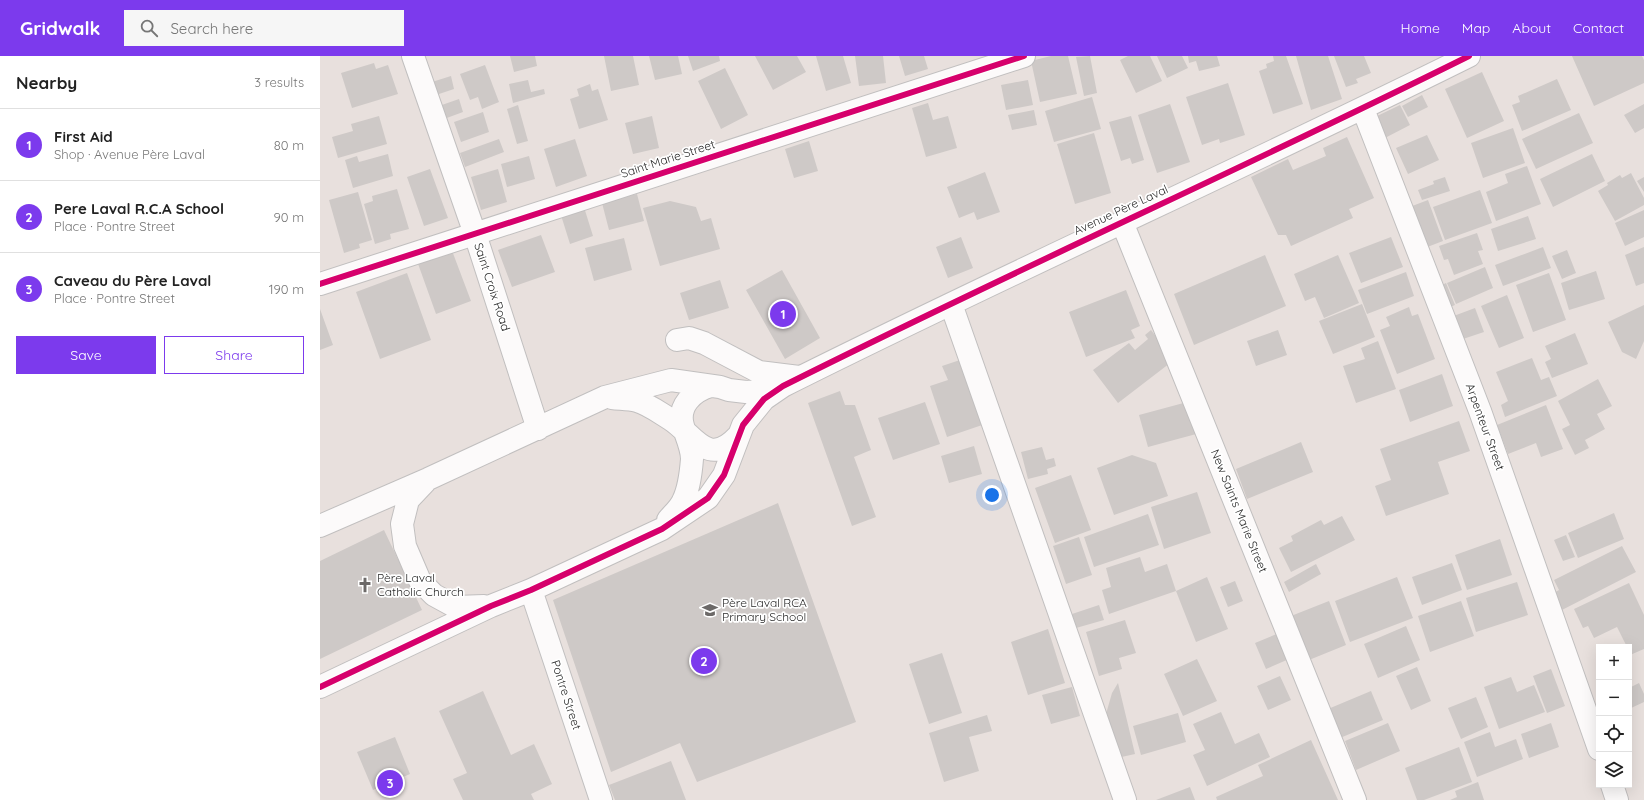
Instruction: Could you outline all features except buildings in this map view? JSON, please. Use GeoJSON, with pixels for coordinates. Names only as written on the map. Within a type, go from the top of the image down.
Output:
{"type":"FeatureCollection","features":[{"type":"Feature","properties":{"kind":"street","name":"Saint Croix Road"},"geometry":{"type":"LineString","coordinates":[[413,56],[475,234],[538,429]]}},
{"type":"Feature","properties":{"kind":"street","name":"Saint Marie Street"},"geometry":{"type":"LineString","coordinates":[[320,284],[1024,56]]}},
{"type":"Feature","properties":{"kind":"street","name":"Avenue Père Laval"},"geometry":{"type":"LineString","coordinates":[[792,381],[1122,222],[1363,109],[1469,56]]}},
{"type":"Feature","properties":{"kind":"street","name":"Arpenteur Street"},"geometry":{"type":"LineString","coordinates":[[1363,109],[1480,411],[1596,740]]}},
{"type":"Feature","properties":{"kind":"street","name":"New Saints Marie Street"},"geometry":{"type":"LineString","coordinates":[[1122,222],[1355,800]]}},
{"type":"Feature","properties":{"kind":"street"},"geometry":{"type":"LineString","coordinates":[[951,304],[1125,800]]}},
{"type":"Feature","properties":{"kind":"street"},"geometry":{"type":"LineString","coordinates":[[677,340],[689,338],[704,343],[759,372],[792,381]]}},
{"type":"Feature","properties":{"kind":"street"},"geometry":{"type":"LineString","coordinates":[[320,526],[428,479],[605,397],[671,380],[720,388],[760,391],[792,381]]}},
{"type":"Feature","properties":{"kind":"street"},"geometry":{"type":"LineString","coordinates":[[605,397],[637,401],[672,420],[698,445],[716,449],[728,444],[741,430],[764,399],[792,381]]}},
{"type":"Feature","properties":{"kind":"street"},"geometry":{"type":"LineString","coordinates":[[320,687],[491,606],[531,590],[662,529],[708,498],[724,475],[741,430],[744,415],[742,405],[736,397],[720,388],[700,389],[685,404],[682,414],[683,425],[692,457],[690,477],[683,501],[662,529]]}},
{"type":"Feature","properties":{"kind":"street"},"geometry":{"type":"LineString","coordinates":[[428,479],[408,500],[402,524],[405,546],[420,581],[434,595],[456,607],[491,606]]}},
{"type":"Feature","properties":{"kind":"street","name":"Pontre Street"},"geometry":{"type":"LineString","coordinates":[[531,590],[596,798]]}},
{"type":"Feature","properties":{"kind":"street"},"geometry":{"type":"LineString","coordinates":[[1613,788],[1617,800]]}},
{"type":"Feature","properties":{"kind":"cycle path"},"geometry":{"type":"LineString","coordinates":[[320,284],[1024,56]]}},
{"type":"Feature","properties":{"kind":"cycle path"},"geometry":{"type":"LineString","coordinates":[[320,687],[491,606],[531,590],[662,529],[708,498],[724,475],[743,425],[764,399],[783,386],[954,302],[1384,98],[1469,56]]}},
{"type":"Feature","properties":{"kind":"place","name":"First Aid"},"geometry":{"type":"Point","coordinates":[783,314]}},
{"type":"Feature","properties":{"kind":"place","name":"Père Laval Catholic Church"},"geometry":{"type":"Point","coordinates":[365,585]}},
{"type":"Feature","properties":{"kind":"place","name":"Père Laval RCA Primary School"},"geometry":{"type":"Point","coordinates":[710,610]}},
{"type":"Feature","properties":{"kind":"place","name":"Pere Laval R.C.A School"},"geometry":{"type":"Point","coordinates":[704,661]}},
{"type":"Feature","properties":{"kind":"place","name":"Caveau du Père Laval"},"geometry":{"type":"Point","coordinates":[390,783]}}]}
